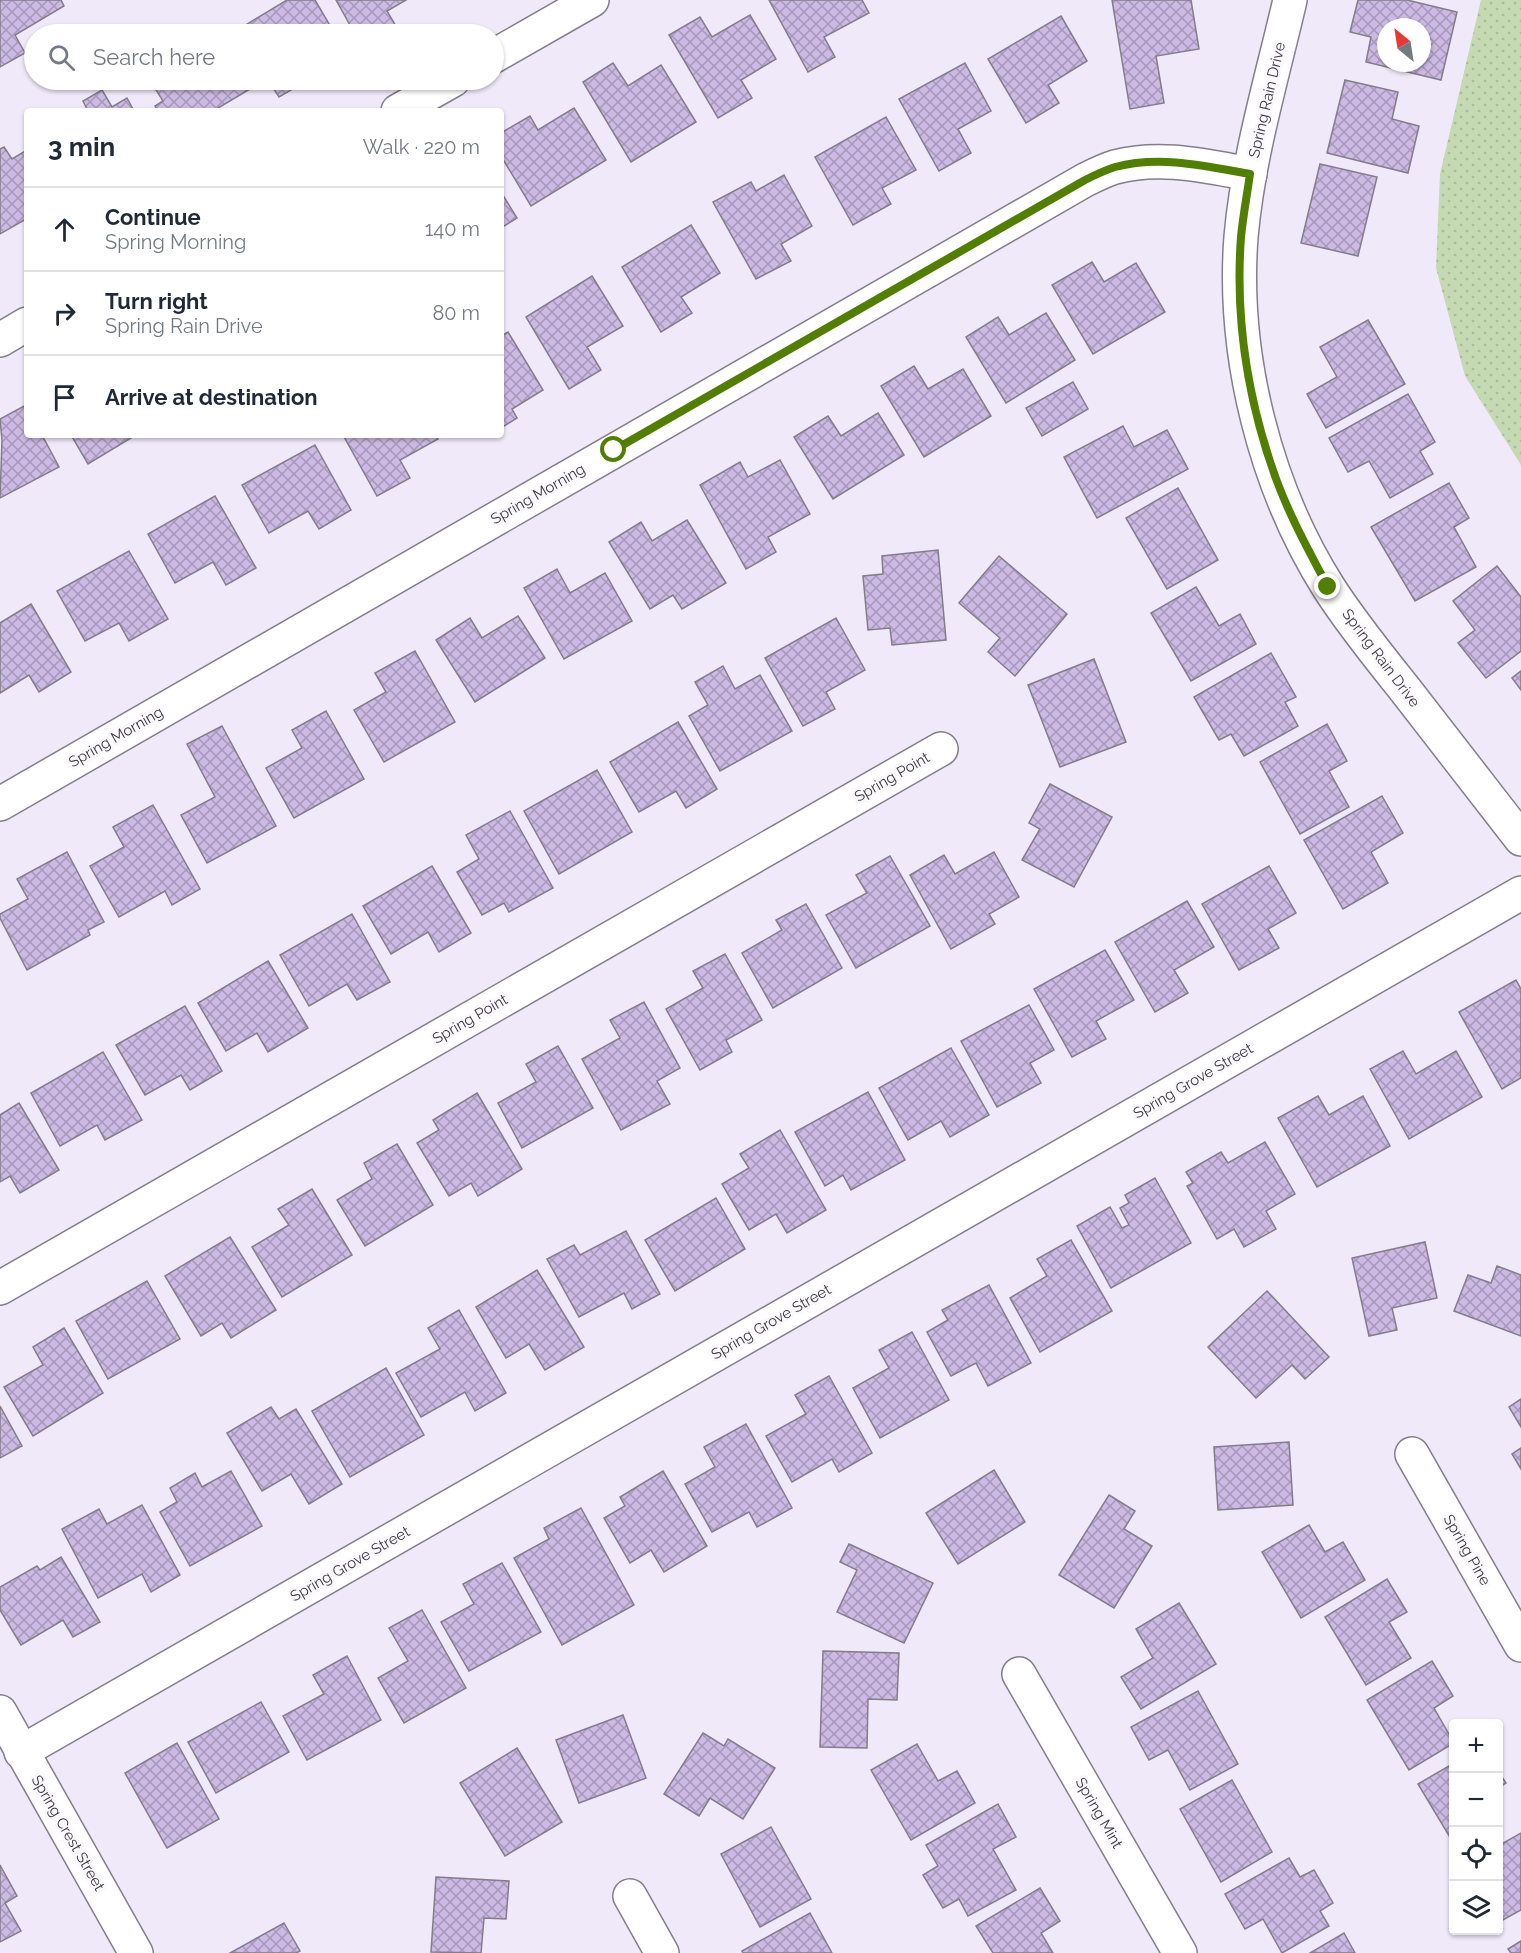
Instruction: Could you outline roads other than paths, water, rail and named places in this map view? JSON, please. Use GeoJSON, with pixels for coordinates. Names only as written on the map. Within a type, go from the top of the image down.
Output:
{"type":"FeatureCollection","features":[{"type":"Feature","properties":{"kind":"street"},"geometry":{"type":"LineString","coordinates":[[504,50],[591,0]]}},
{"type":"Feature","properties":{"kind":"street","name":"Spring Rain Drive"},"geometry":{"type":"LineString","coordinates":[[1290,0],[1250,174],[1241,238],[1240,298],[1246,359],[1257,419],[1275,477],[1300,536],[1328,587],[1364,637],[1521,839]]}},
{"type":"Feature","properties":{"kind":"street"},"geometry":{"type":"LineString","coordinates":[[403,108],[435,90]]}},
{"type":"Feature","properties":{"kind":"street","name":"Spring Morning"},"geometry":{"type":"LineString","coordinates":[[0,804],[1085,180],[1115,167],[1146,162],[1179,161],[1250,174]]}},
{"type":"Feature","properties":{"kind":"street"},"geometry":{"type":"LineString","coordinates":[[0,340],[24,326]]}},
{"type":"Feature","properties":{"kind":"street","name":"Spring Point"},"geometry":{"type":"LineString","coordinates":[[0,1288],[941,749]]}},
{"type":"Feature","properties":{"kind":"street","name":"Spring Grove Street"},"geometry":{"type":"LineString","coordinates":[[21,1752],[1521,893]]}},
{"type":"Feature","properties":{"kind":"street","name":"Spring Pine"},"geometry":{"type":"LineString","coordinates":[[1412,1454],[1521,1645]]}},
{"type":"Feature","properties":{"kind":"street","name":"Spring Mint"},"geometry":{"type":"LineString","coordinates":[[1019,1674],[1180,1953]]}},
{"type":"Feature","properties":{"kind":"street","name":"Spring Crest Street"},"geometry":{"type":"LineString","coordinates":[[0,1712],[136,1953]]}},
{"type":"Feature","properties":{"kind":"street"},"geometry":{"type":"LineString","coordinates":[[630,1896],[662,1953]]}}]}
